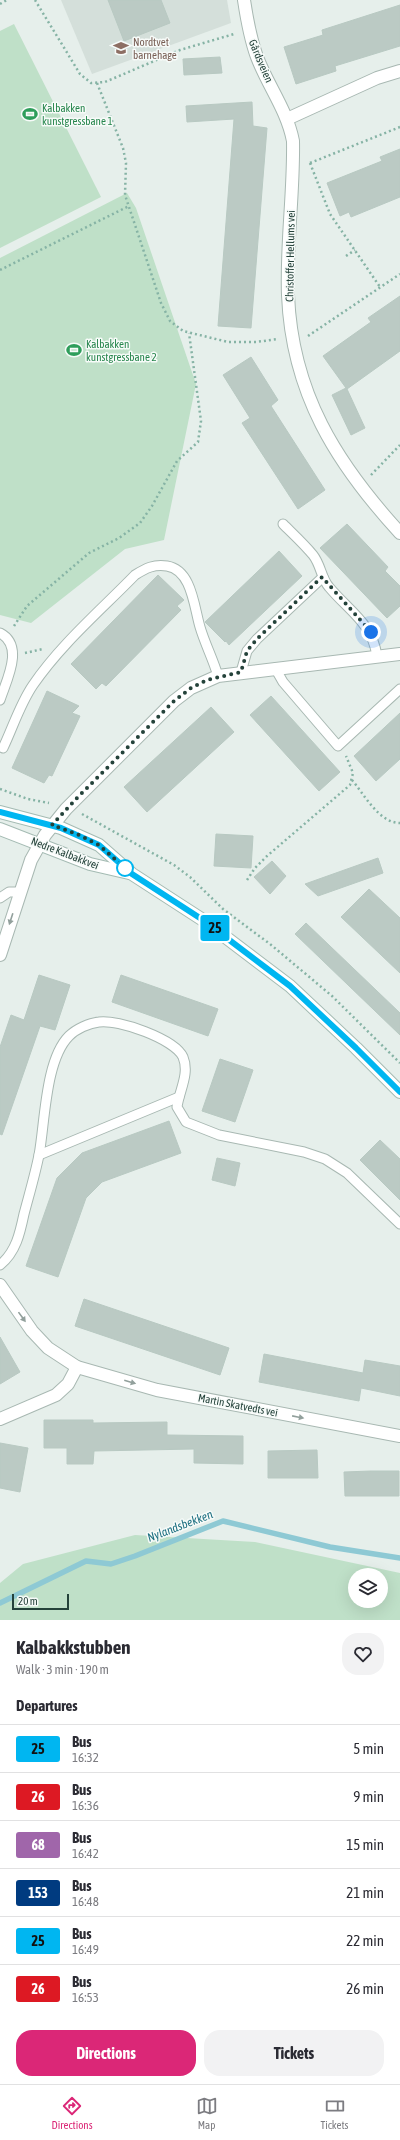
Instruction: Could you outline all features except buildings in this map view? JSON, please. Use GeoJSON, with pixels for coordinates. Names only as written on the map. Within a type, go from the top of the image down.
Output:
{"type":"FeatureCollection","features":[{"type":"Feature","properties":{"kind":"street","name":"Gårdsveien"},"geometry":{"type":"LineString","coordinates":[[244,0],[248,30],[257,58],[287,119]]}},
{"type":"Feature","properties":{"kind":"street"},"geometry":{"type":"LineString","coordinates":[[287,119],[377,78],[400,71]]}},
{"type":"Feature","properties":{"kind":"street","name":"Christoffer Hellums vei"},"geometry":{"type":"LineString","coordinates":[[287,119],[293,141],[288,278],[293,340],[304,387],[336,453],[360,487],[400,533]]}},
{"type":"Feature","properties":{"kind":"street"},"geometry":{"type":"LineString","coordinates":[[0,955],[31,860],[52,825],[76,798],[174,701],[191,688],[218,676],[241,672],[400,654]]}},
{"type":"Feature","properties":{"kind":"street","name":"Nedre Kalbakkvei"},"geometry":{"type":"LineString","coordinates":[[0,812],[52,825],[77,834],[99,845],[132,874],[203,920],[290,986],[400,1092]]}},
{"type":"Feature","properties":{"kind":"street","name":"Nedre Kalbakkvei"},"geometry":{"type":"LineString","coordinates":[[0,829],[40,843],[90,864],[132,874]]}},
{"type":"Feature","properties":{"kind":"street","name":"Martin Skatvedts vei"},"geometry":{"type":"LineString","coordinates":[[0,1286],[32,1331],[48,1348],[77,1368],[157,1390],[400,1436]]}},
{"type":"Feature","properties":{"kind":"street"},"geometry":{"type":"LineString","coordinates":[[0,1419],[56,1395],[68,1384],[77,1368]]}},
{"type":"Feature","properties":{"kind":"lane"},"geometry":{"type":"LineString","coordinates":[[283,524],[314,555],[322,577],[329,587],[367,627],[373,638],[377,656]]}},
{"type":"Feature","properties":{"kind":"lane"},"geometry":{"type":"LineString","coordinates":[[3,748],[27,695],[60,651],[135,575],[150,566],[160,565],[178,570],[186,581],[201,630],[212,655],[218,676]]}},
{"type":"Feature","properties":{"kind":"lane"},"geometry":{"type":"LineString","coordinates":[[241,672],[247,651],[257,639],[322,577]]}},
{"type":"Feature","properties":{"kind":"lane"},"geometry":{"type":"LineString","coordinates":[[0,633],[8,640],[13,650],[13,658],[0,700]]}},
{"type":"Feature","properties":{"kind":"lane"},"geometry":{"type":"LineString","coordinates":[[275,668],[283,682],[338,746],[400,689]]}},
{"type":"Feature","properties":{"kind":"lane"},"geometry":{"type":"LineString","coordinates":[[0,898],[9,892],[20,892]]}},
{"type":"Feature","properties":{"kind":"lane"},"geometry":{"type":"LineString","coordinates":[[0,1265],[6,1260],[18,1242],[39,1155],[45,1101],[59,1052],[69,1037],[82,1028],[99,1021],[125,1024],[151,1034],[173,1046],[182,1056],[185,1070],[177,1107],[186,1122],[219,1135],[304,1152],[325,1159],[347,1173],[400,1224]]}},
{"type":"Feature","properties":{"kind":"lane"},"geometry":{"type":"LineString","coordinates":[[39,1155],[179,1097]]}},
{"type":"Feature","properties":{"kind":"path"},"geometry":{"type":"LineString","coordinates":[[0,4],[7,0]]}},
{"type":"Feature","properties":{"kind":"path"},"geometry":{"type":"LineString","coordinates":[[35,0],[80,74],[86,80],[97,83],[180,50],[248,30]]}},
{"type":"Feature","properties":{"kind":"path"},"geometry":{"type":"LineString","coordinates":[[97,83],[123,148],[126,163],[125,195],[128,206],[165,313],[175,326],[189,333],[240,343],[293,340],[400,274]]}},
{"type":"Feature","properties":{"kind":"path"},"geometry":{"type":"LineString","coordinates":[[293,170],[400,127]]}},
{"type":"Feature","properties":{"kind":"path"},"geometry":{"type":"LineString","coordinates":[[310,164],[330,214],[380,287]]}},
{"type":"Feature","properties":{"kind":"path"},"geometry":{"type":"LineString","coordinates":[[0,270],[128,206]]}},
{"type":"Feature","properties":{"kind":"path"},"geometry":{"type":"LineString","coordinates":[[346,256],[355,250]]}},
{"type":"Feature","properties":{"kind":"path"},"geometry":{"type":"LineString","coordinates":[[8,640],[16,620],[27,606],[89,553],[119,538],[140,523],[152,506],[177,461],[198,442],[202,421],[189,333]]}},
{"type":"Feature","properties":{"kind":"path"},"geometry":{"type":"LineString","coordinates":[[360,487],[400,445]]}},
{"type":"Feature","properties":{"kind":"path"},"geometry":{"type":"LineString","coordinates":[[13,658],[42,649],[52,648],[60,651]]}},
{"type":"Feature","properties":{"kind":"path"},"geometry":{"type":"LineString","coordinates":[[338,746],[350,765],[352,780],[381,815],[391,822],[400,823]]}},
{"type":"Feature","properties":{"kind":"path"},"geometry":{"type":"LineString","coordinates":[[247,880],[268,856],[341,794],[352,780]]}},
{"type":"Feature","properties":{"kind":"path"},"geometry":{"type":"LineString","coordinates":[[0,790],[28,799],[49,803]]}},
{"type":"Feature","properties":{"kind":"path"},"geometry":{"type":"LineString","coordinates":[[82,814],[174,865],[190,877],[222,909],[282,953],[332,996],[400,1063]]}},
{"type":"Feature","properties":{"kind":"path"},"geometry":{"type":"LineString","coordinates":[[144,854],[147,850]]}},
{"type":"Feature","properties":{"kind":"shaded area","name":"Nordtvet barnehage"},"geometry":{"type":"Polygon","coordinates":[[[61,0],[227,0],[231,23],[92,74],[61,0]]]}},
{"type":"Feature","properties":{"kind":"green space","name":"Kalbakken kunstgressbane 1"},"geometry":{"type":"Polygon","coordinates":[[[14,24],[101,197],[0,248],[0,31],[14,24]]]}},
{"type":"Feature","properties":{"kind":"green space"},"geometry":{"type":"Polygon","coordinates":[[[127,193],[136,208],[196,384],[164,540],[125,549],[31,623],[0,615],[0,258],[127,193]]]}},
{"type":"Feature","properties":{"kind":"green space"},"geometry":{"type":"Polygon","coordinates":[[[135,1535],[255,1542],[377,1568],[348,1568],[348,1608],[388,1608],[388,1570],[400,1573],[400,1620],[0,1620],[0,1583],[23,1564],[135,1535]]]}},
{"type":"Feature","properties":{"kind":"waterway","name":"Nylandsbekken"},"geometry":{"type":"LineString","coordinates":[[0,1603],[86,1561],[111,1564],[223,1521],[330,1547],[400,1558]]}},
{"type":"Feature","properties":{"kind":"bus line","name":"25"},"geometry":{"type":"LineString","coordinates":[[0,812],[5,812],[61,828],[99,845],[132,874],[203,920],[258,960],[290,986],[400,1092]]}},
{"type":"Feature","properties":{"kind":"place","name":"Nordtvet barnehage"},"geometry":{"type":"Point","coordinates":[121,48]}},
{"type":"Feature","properties":{"kind":"place","name":"Kalbakken kunstgressbane 1"},"geometry":{"type":"Point","coordinates":[30,114]}},
{"type":"Feature","properties":{"kind":"place","name":"Kalbakken kunstgressbane 2"},"geometry":{"type":"Point","coordinates":[74,350]}},
{"type":"Feature","properties":{"kind":"route"},"geometry":{"type":"LineString","coordinates":[[125,868],[99,845],[77,834],[52,825],[146,727],[174,701],[191,688],[218,676],[241,672],[247,651],[257,639],[322,577],[329,587],[357,615],[371,632]]}}]}
